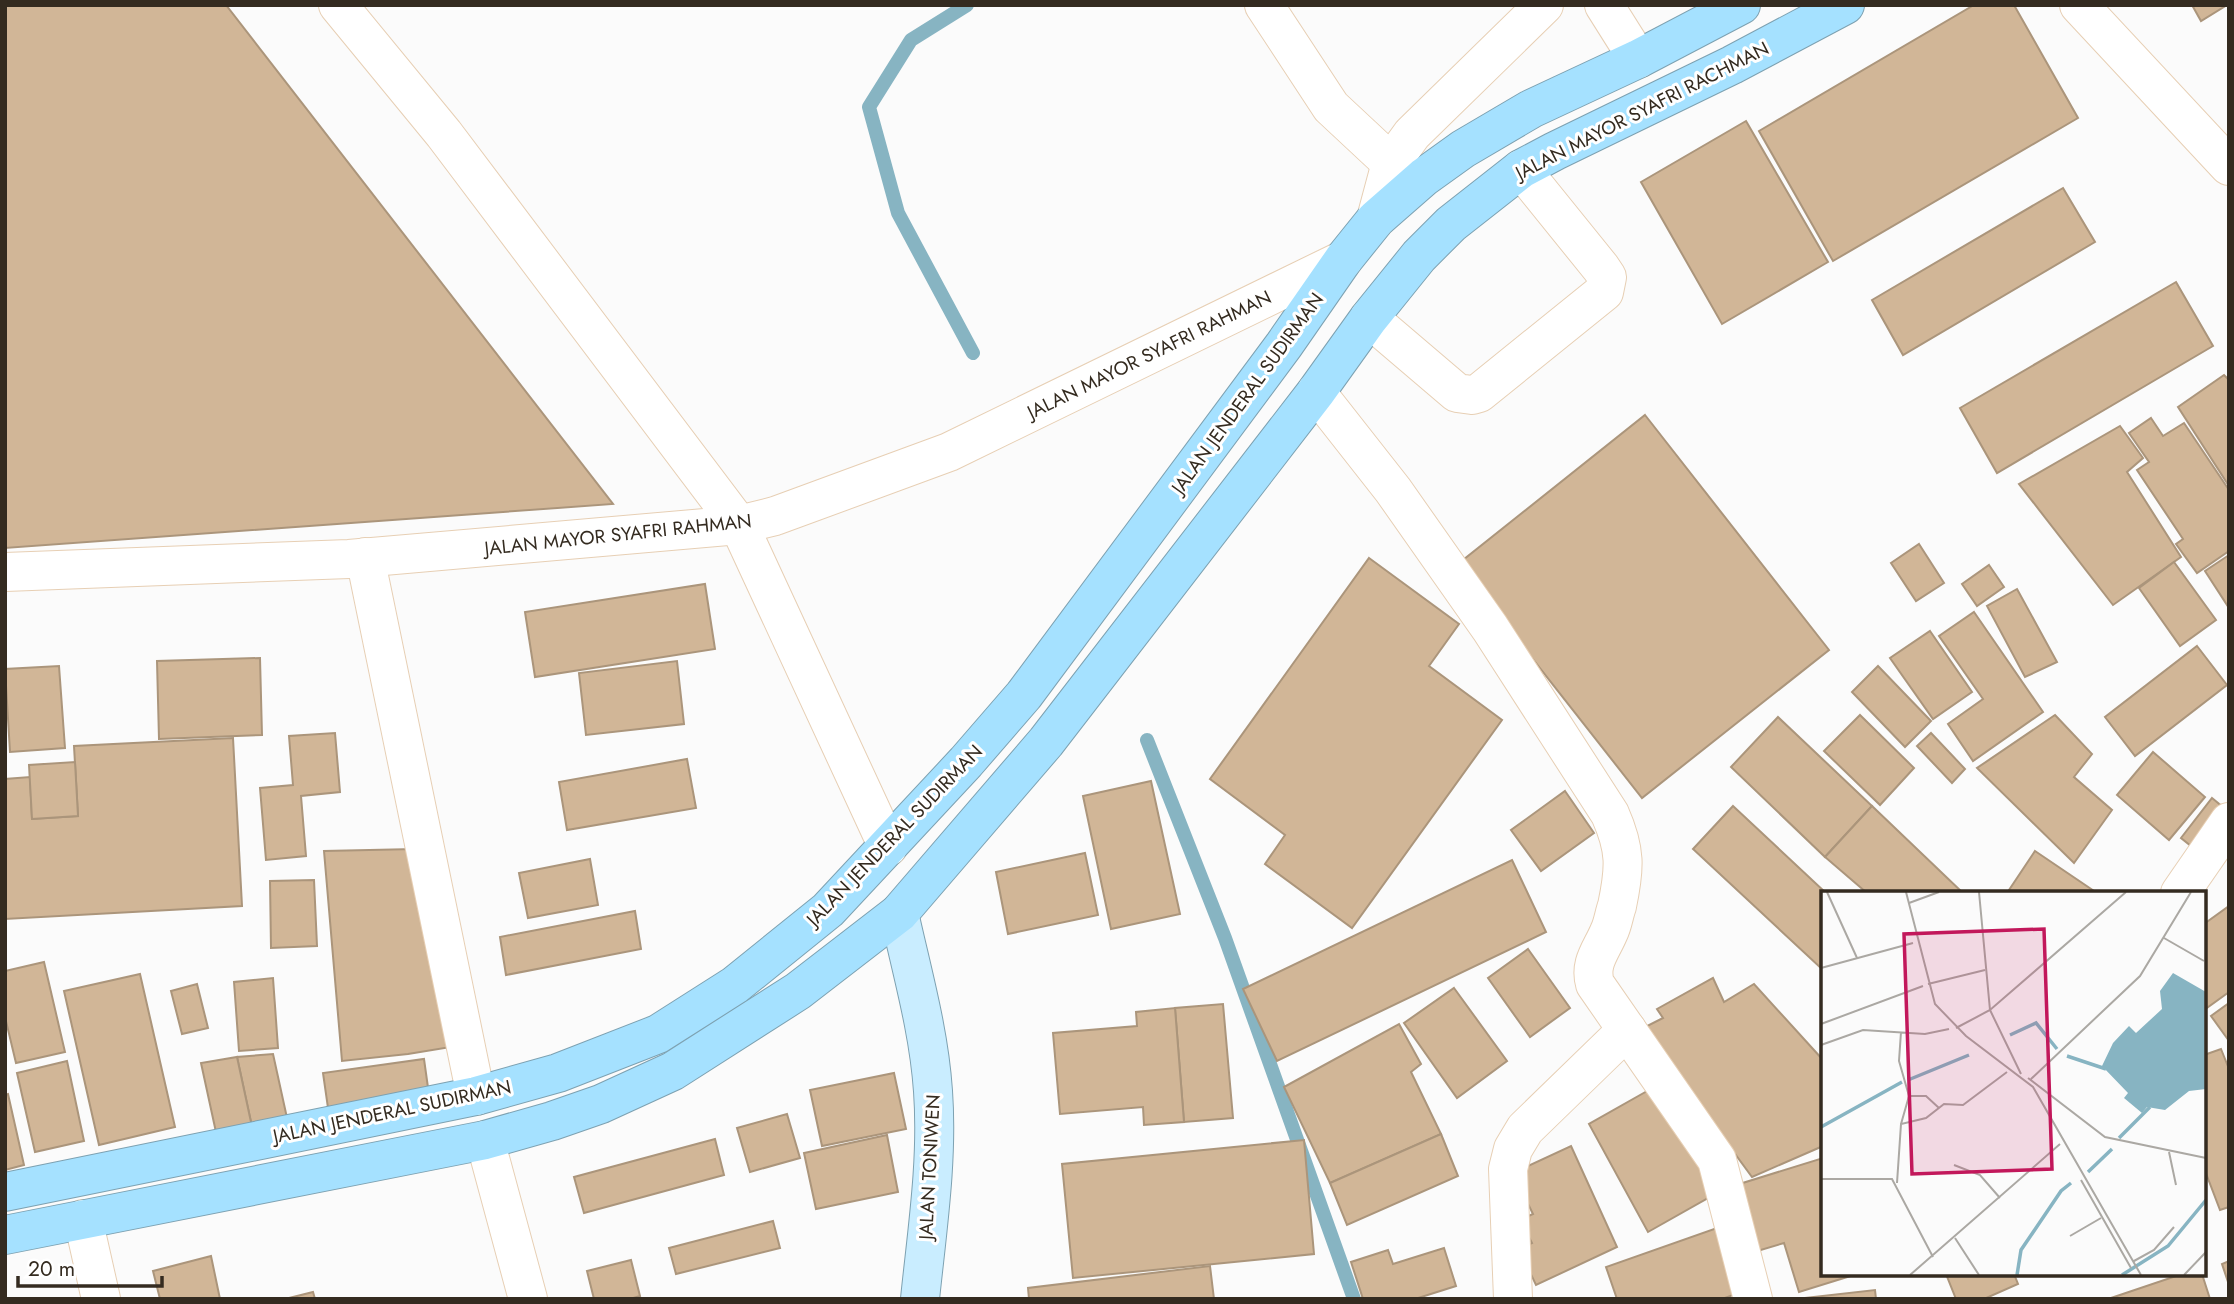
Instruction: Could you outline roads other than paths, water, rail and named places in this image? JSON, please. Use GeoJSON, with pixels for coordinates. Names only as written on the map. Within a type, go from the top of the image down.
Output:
{"type":"FeatureCollection","features":[{"type":"Feature","properties":{"kind":"highway"},"geometry":{"type":"LineString","coordinates":[[1343,260],[1376,219],[1424,177],[1463,149],[1531,109],[1638,59],[1741,5]]}},
{"type":"Feature","properties":{"kind":"highway","name":"JALAN MAYOR SYAFRI RACHMAN"},"geometry":{"type":"LineString","coordinates":[[1316,392],[1369,318],[1419,256],[1451,224],[1521,170],[1732,65],[1845,5]]}},
{"type":"Feature","properties":{"kind":"highway","name":"JALAN JENDERAL SUDIRMAN"},"geometry":{"type":"LineString","coordinates":[[5,1192],[476,1096],[558,1073],[658,1034],[736,985],[828,910],[1024,695],[1284,345],[1343,260]]}},
{"type":"Feature","properties":{"kind":"highway"},"geometry":{"type":"LineString","coordinates":[[5,1235],[485,1140],[552,1121],[601,1104],[673,1070],[798,991],[899,913],[1046,742],[1316,392]]}},
{"type":"Feature","properties":{"kind":"main road","name":"JALAN TONIWEN"},"geometry":{"type":"LineString","coordinates":[[899,913],[928,1049],[933,1091],[933,1150],[920,1299]]}},
{"type":"Feature","properties":{"kind":"street"},"geometry":{"type":"LineString","coordinates":[[338,5],[444,134],[739,525],[888,847]]}},
{"type":"Feature","properties":{"kind":"street"},"geometry":{"type":"LineString","coordinates":[[1264,5],[1331,107],[1391,163]]}},
{"type":"Feature","properties":{"kind":"street"},"geometry":{"type":"LineString","coordinates":[[1376,219],[1391,163],[1412,134],[1544,5]]}},
{"type":"Feature","properties":{"kind":"street"},"geometry":{"type":"LineString","coordinates":[[1604,5],[1638,59]]}},
{"type":"Feature","properties":{"kind":"street"},"geometry":{"type":"LineString","coordinates":[[2079,5],[2229,166]]}},
{"type":"Feature","properties":{"kind":"street"},"geometry":{"type":"LineString","coordinates":[[1369,318],[1457,393],[1472,396],[1604,292],[1607,277],[1601,268],[1521,170]]}},
{"type":"Feature","properties":{"kind":"street","name":"JALAN MAYOR SYAFRI RAHMAN"},"geometry":{"type":"LineString","coordinates":[[5,572],[365,557],[739,525],[775,516],[949,452],[1343,260]]}},
{"type":"Feature","properties":{"kind":"street"},"geometry":{"type":"LineString","coordinates":[[1316,392],[1393,490],[1490,628],[1610,814],[1622,848],[1623,878],[1611,930],[1592,969],[1595,984],[1717,1160],[1753,1299]]}},
{"type":"Feature","properties":{"kind":"street"},"geometry":{"type":"LineString","coordinates":[[365,557],[476,1096]]}},
{"type":"Feature","properties":{"kind":"street"},"geometry":{"type":"LineString","coordinates":[[2181,891],[2229,822]]}},
{"type":"Feature","properties":{"kind":"street"},"geometry":{"type":"LineString","coordinates":[[1513,1299],[1508,1169],[1513,1149],[1525,1129],[1627,1030]]}},
{"type":"Feature","properties":{"kind":"street"},"geometry":{"type":"LineString","coordinates":[[485,1140],[528,1299]]}},
{"type":"Feature","properties":{"kind":"street"},"geometry":{"type":"LineString","coordinates":[[83,1219],[101,1299]]}},
{"type":"Feature","properties":{"kind":"waterway"},"geometry":{"type":"LineString","coordinates":[[967,5],[911,40],[869,107],[898,213],[973,353]]}},
{"type":"Feature","properties":{"kind":"waterway"},"geometry":{"type":"LineString","coordinates":[[1147,740],[1225,938],[1354,1299]]}}]}
